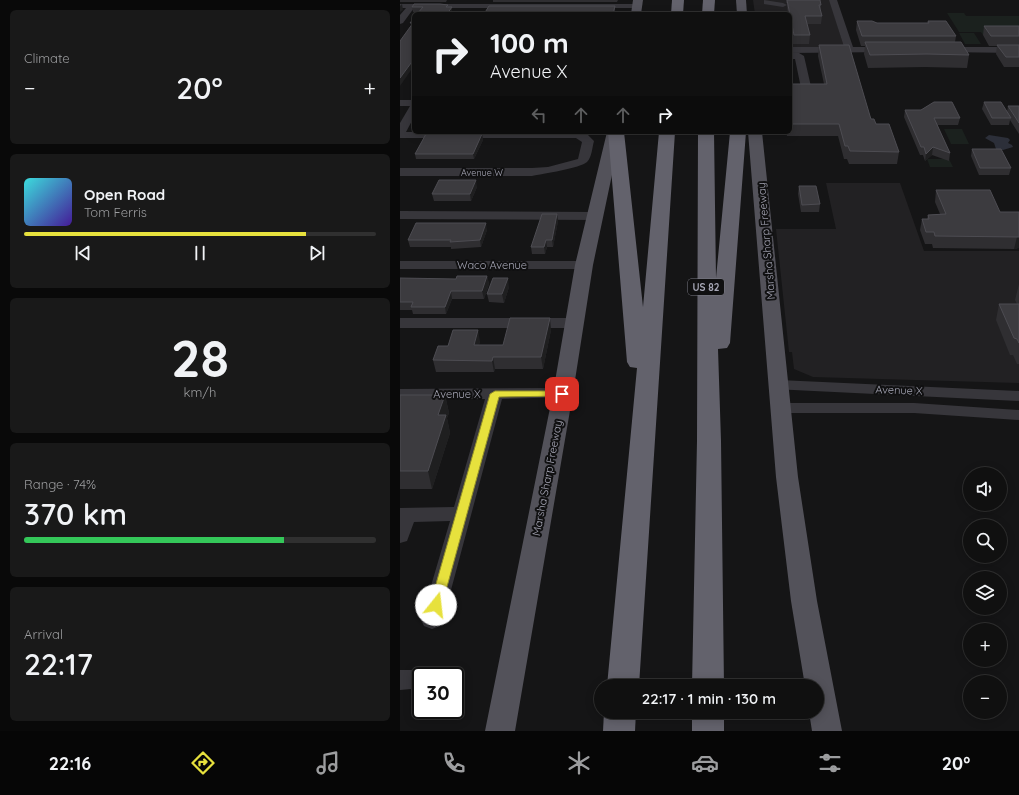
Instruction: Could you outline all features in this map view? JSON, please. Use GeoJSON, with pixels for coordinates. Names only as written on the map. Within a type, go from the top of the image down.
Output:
{"type":"FeatureCollection","features":[{"type":"Feature","properties":{"kind":"highway"},"geometry":{"type":"LineString","coordinates":[[677,12],[678,0]]}},
{"type":"Feature","properties":{"kind":"highway"},"geometry":{"type":"LineString","coordinates":[[708,12],[709,0]]}},
{"type":"Feature","properties":{"kind":"highway"},"geometry":{"type":"LineString","coordinates":[[615,134],[644,424]]}},
{"type":"Feature","properties":{"kind":"highway"},"geometry":{"type":"LineString","coordinates":[[623,679],[667,134]]}},
{"type":"Feature","properties":{"kind":"highway","name":"US 82"},"geometry":{"type":"LineString","coordinates":[[706,134],[706,273],[709,441],[708,679]]}},
{"type":"Feature","properties":{"kind":"highway"},"geometry":{"type":"LineString","coordinates":[[709,441],[732,213],[738,134]]}},
{"type":"Feature","properties":{"kind":"highway"},"geometry":{"type":"LineString","coordinates":[[619,731],[620,719]]}},
{"type":"Feature","properties":{"kind":"highway"},"geometry":{"type":"LineString","coordinates":[[708,719],[708,731]]}},
{"type":"Feature","properties":{"kind":"main road"},"geometry":{"type":"LineString","coordinates":[[741,0],[742,12]]}},
{"type":"Feature","properties":{"kind":"main road","name":"Marsha Sharp Freeway"},"geometry":{"type":"LineString","coordinates":[[500,731],[562,394],[584,264],[615,134]]}},
{"type":"Feature","properties":{"kind":"main road","name":"Marsha Sharp Freeway"},"geometry":{"type":"LineString","coordinates":[[755,134],[787,476],[804,601],[827,731]]}},
{"type":"Feature","properties":{"kind":"street"},"geometry":{"type":"LineString","coordinates":[[833,0],[850,50]]}},
{"type":"Feature","properties":{"kind":"street"},"geometry":{"type":"LineString","coordinates":[[767,1],[783,8],[773,12]]}},
{"type":"Feature","properties":{"kind":"street"},"geometry":{"type":"LineString","coordinates":[[767,1],[771,12]]}},
{"type":"Feature","properties":{"kind":"street"},"geometry":{"type":"LineString","coordinates":[[472,12],[477,3]]}},
{"type":"Feature","properties":{"kind":"street"},"geometry":{"type":"LineString","coordinates":[[400,6],[477,3],[637,7]]}},
{"type":"Feature","properties":{"kind":"street"},"geometry":{"type":"LineString","coordinates":[[400,21],[412,6]]}},
{"type":"Feature","properties":{"kind":"street"},"geometry":{"type":"LineString","coordinates":[[792,50],[897,50]]}},
{"type":"Feature","properties":{"kind":"street"},"geometry":{"type":"LineString","coordinates":[[936,50],[1019,50]]}},
{"type":"Feature","properties":{"kind":"street"},"geometry":{"type":"LineString","coordinates":[[792,91],[807,90],[794,56]]}},
{"type":"Feature","properties":{"kind":"street"},"geometry":{"type":"LineString","coordinates":[[400,103],[412,103]]}},
{"type":"Feature","properties":{"kind":"street"},"geometry":{"type":"LineString","coordinates":[[400,132],[412,111]]}},
{"type":"Feature","properties":{"kind":"street","name":"Avenue W"},"geometry":{"type":"LineString","coordinates":[[400,135],[576,135],[587,139],[586,153],[582,161],[532,172],[400,172]]}},
{"type":"Feature","properties":{"kind":"street"},"geometry":{"type":"LineString","coordinates":[[400,215],[596,216]]}},
{"type":"Feature","properties":{"kind":"street","name":"Waco Avenue"},"geometry":{"type":"LineString","coordinates":[[400,265],[584,264]]}},
{"type":"Feature","properties":{"kind":"street"},"geometry":{"type":"LineString","coordinates":[[400,323],[574,323]]}},
{"type":"Feature","properties":{"kind":"street","name":"Avenue X"},"geometry":{"type":"LineString","coordinates":[[779,385],[1019,396]]}},
{"type":"Feature","properties":{"kind":"street","name":"Avenue X"},"geometry":{"type":"LineString","coordinates":[[400,394],[562,394]]}},
{"type":"Feature","properties":{"kind":"street"},"geometry":{"type":"LineString","coordinates":[[432,620],[495,394]]}},
{"type":"Feature","properties":{"kind":"street","name":"Avenue X"},"geometry":{"type":"LineString","coordinates":[[781,408],[914,408],[1019,415]]}},
{"type":"Feature","properties":{"kind":"street"},"geometry":{"type":"LineString","coordinates":[[400,536],[404,515],[461,514]]}},
{"type":"Feature","properties":{"kind":"shaded area"},"geometry":{"type":"Polygon","coordinates":[[[753,0],[830,0],[844,47],[792,47],[792,12],[755,12],[753,0]]]}},
{"type":"Feature","properties":{"kind":"shaded area"},"geometry":{"type":"Polygon","coordinates":[[[947,13],[964,13],[966,16],[1019,16],[1019,35],[983,35],[981,32],[959,32],[947,13]]]}},
{"type":"Feature","properties":{"kind":"shaded area"},"geometry":{"type":"Polygon","coordinates":[[[959,33],[974,33],[981,44],[965,44],[959,33]]]}},
{"type":"Feature","properties":{"kind":"shaded area"},"geometry":{"type":"Polygon","coordinates":[[[944,129],[962,129],[969,144],[951,144],[944,129]]]}},
{"type":"Feature","properties":{"kind":"shaded area"},"geometry":{"type":"Polygon","coordinates":[[[989,135],[1008,138],[1010,140],[1008,143],[1013,147],[1003,150],[996,149],[994,143],[985,138],[989,135]]]}},
{"type":"Feature","properties":{"kind":"shaded area"},"geometry":{"type":"Polygon","coordinates":[[[927,159],[949,159],[953,167],[930,167],[927,159]]]}},
{"type":"Feature","properties":{"kind":"shaded area"},"geometry":{"type":"Polygon","coordinates":[[[826,183],[900,183],[924,251],[1019,251],[1019,383],[813,377],[794,369],[792,352],[789,352],[776,229],[836,229],[826,183]]]}},
{"type":"Feature","properties":{"kind":"building"},"geometry":{"type":"Polygon","coordinates":[[[787,0],[820,0],[821,5],[819,5],[822,16],[805,16],[810,35],[794,35],[792,12],[789,12],[787,0]]]}},
{"type":"Feature","properties":{"kind":"building"},"geometry":{"type":"Polygon","coordinates":[[[414,4],[440,4],[448,5],[446,7],[452,7],[448,12],[419,12],[423,7],[412,7],[414,4]]]}},
{"type":"Feature","properties":{"kind":"building"},"geometry":{"type":"Polygon","coordinates":[[[489,6],[615,6],[614,12],[485,12],[489,6]]]}},
{"type":"Feature","properties":{"kind":"building"},"geometry":{"type":"Polygon","coordinates":[[[857,21],[872,21],[877,23],[929,23],[928,21],[946,21],[956,36],[862,36],[857,21]]]}},
{"type":"Feature","properties":{"kind":"building"},"geometry":{"type":"Polygon","coordinates":[[[412,24],[412,62],[400,78],[400,41],[412,24]]]}},
{"type":"Feature","properties":{"kind":"building"},"geometry":{"type":"Polygon","coordinates":[[[984,26],[1019,26],[1019,36],[991,36],[984,26]]]}},
{"type":"Feature","properties":{"kind":"building"},"geometry":{"type":"Polygon","coordinates":[[[865,42],[961,42],[969,55],[870,55],[865,42]]]}},
{"type":"Feature","properties":{"kind":"building"},"geometry":{"type":"Polygon","coordinates":[[[819,45],[849,45],[871,119],[874,119],[876,124],[889,124],[899,152],[850,151],[848,146],[845,146],[839,124],[792,124],[792,84],[827,84],[819,45]]]}},
{"type":"Feature","properties":{"kind":"building"},"geometry":{"type":"Polygon","coordinates":[[[997,45],[1019,45],[1019,57],[1006,57],[997,45]]]}},
{"type":"Feature","properties":{"kind":"building"},"geometry":{"type":"Polygon","coordinates":[[[934,102],[952,102],[960,118],[934,118],[950,153],[933,147],[926,154],[924,147],[921,147],[905,110],[921,110],[934,102]]]}},
{"type":"Feature","properties":{"kind":"building"},"geometry":{"type":"Polygon","coordinates":[[[984,102],[1001,102],[1011,118],[992,118],[984,102]]]}},
{"type":"Feature","properties":{"kind":"building"},"geometry":{"type":"Polygon","coordinates":[[[1008,106],[1019,106],[1019,123],[1008,106]]]}},
{"type":"Feature","properties":{"kind":"building"},"geometry":{"type":"Polygon","coordinates":[[[426,134],[482,134],[473,154],[415,154],[426,134]]]}},
{"type":"Feature","properties":{"kind":"building"},"geometry":{"type":"Polygon","coordinates":[[[972,149],[1001,149],[1011,168],[980,168],[972,149]]]}},
{"type":"Feature","properties":{"kind":"building"},"geometry":{"type":"Polygon","coordinates":[[[439,180],[476,180],[470,194],[432,194],[439,180]]]}},
{"type":"Feature","properties":{"kind":"building"},"geometry":{"type":"Polygon","coordinates":[[[799,186],[816,186],[820,204],[802,205],[799,186]]]}},
{"type":"Feature","properties":{"kind":"building"},"geometry":{"type":"Polygon","coordinates":[[[936,190],[990,190],[1000,212],[1019,212],[1019,237],[935,236],[934,232],[926,232],[922,219],[929,219],[928,215],[946,214],[936,190]]]}},
{"type":"Feature","properties":{"kind":"building"},"geometry":{"type":"Polygon","coordinates":[[[542,214],[557,214],[552,240],[546,240],[544,247],[531,247],[542,214]]]}},
{"type":"Feature","properties":{"kind":"building"},"geometry":{"type":"Polygon","coordinates":[[[416,223],[486,223],[480,240],[450,242],[451,240],[408,240],[416,223]]]}},
{"type":"Feature","properties":{"kind":"building"},"geometry":{"type":"Polygon","coordinates":[[[457,276],[487,276],[482,291],[451,291],[445,307],[411,307],[413,302],[400,302],[400,278],[456,279],[457,276]]]}},
{"type":"Feature","properties":{"kind":"building"},"geometry":{"type":"Polygon","coordinates":[[[493,278],[508,278],[502,294],[487,294],[493,278]]]}},
{"type":"Feature","properties":{"kind":"building"},"geometry":{"type":"Polygon","coordinates":[[[999,304],[1019,304],[1019,343],[1017,339],[1014,338],[999,304]]]}},
{"type":"Feature","properties":{"kind":"building"},"geometry":{"type":"Polygon","coordinates":[[[510,318],[550,318],[541,357],[493,357],[492,361],[433,360],[438,346],[448,346],[453,330],[478,330],[474,345],[503,345],[510,318]]]}},
{"type":"Feature","properties":{"kind":"building"},"geometry":{"type":"Polygon","coordinates":[[[400,395],[445,395],[438,415],[446,415],[428,471],[400,471],[400,395]]]}},
{"type":"Feature","properties":{"kind":"route"},"geometry":{"type":"LineString","coordinates":[[436,605],[495,394],[562,394]]}}]}
